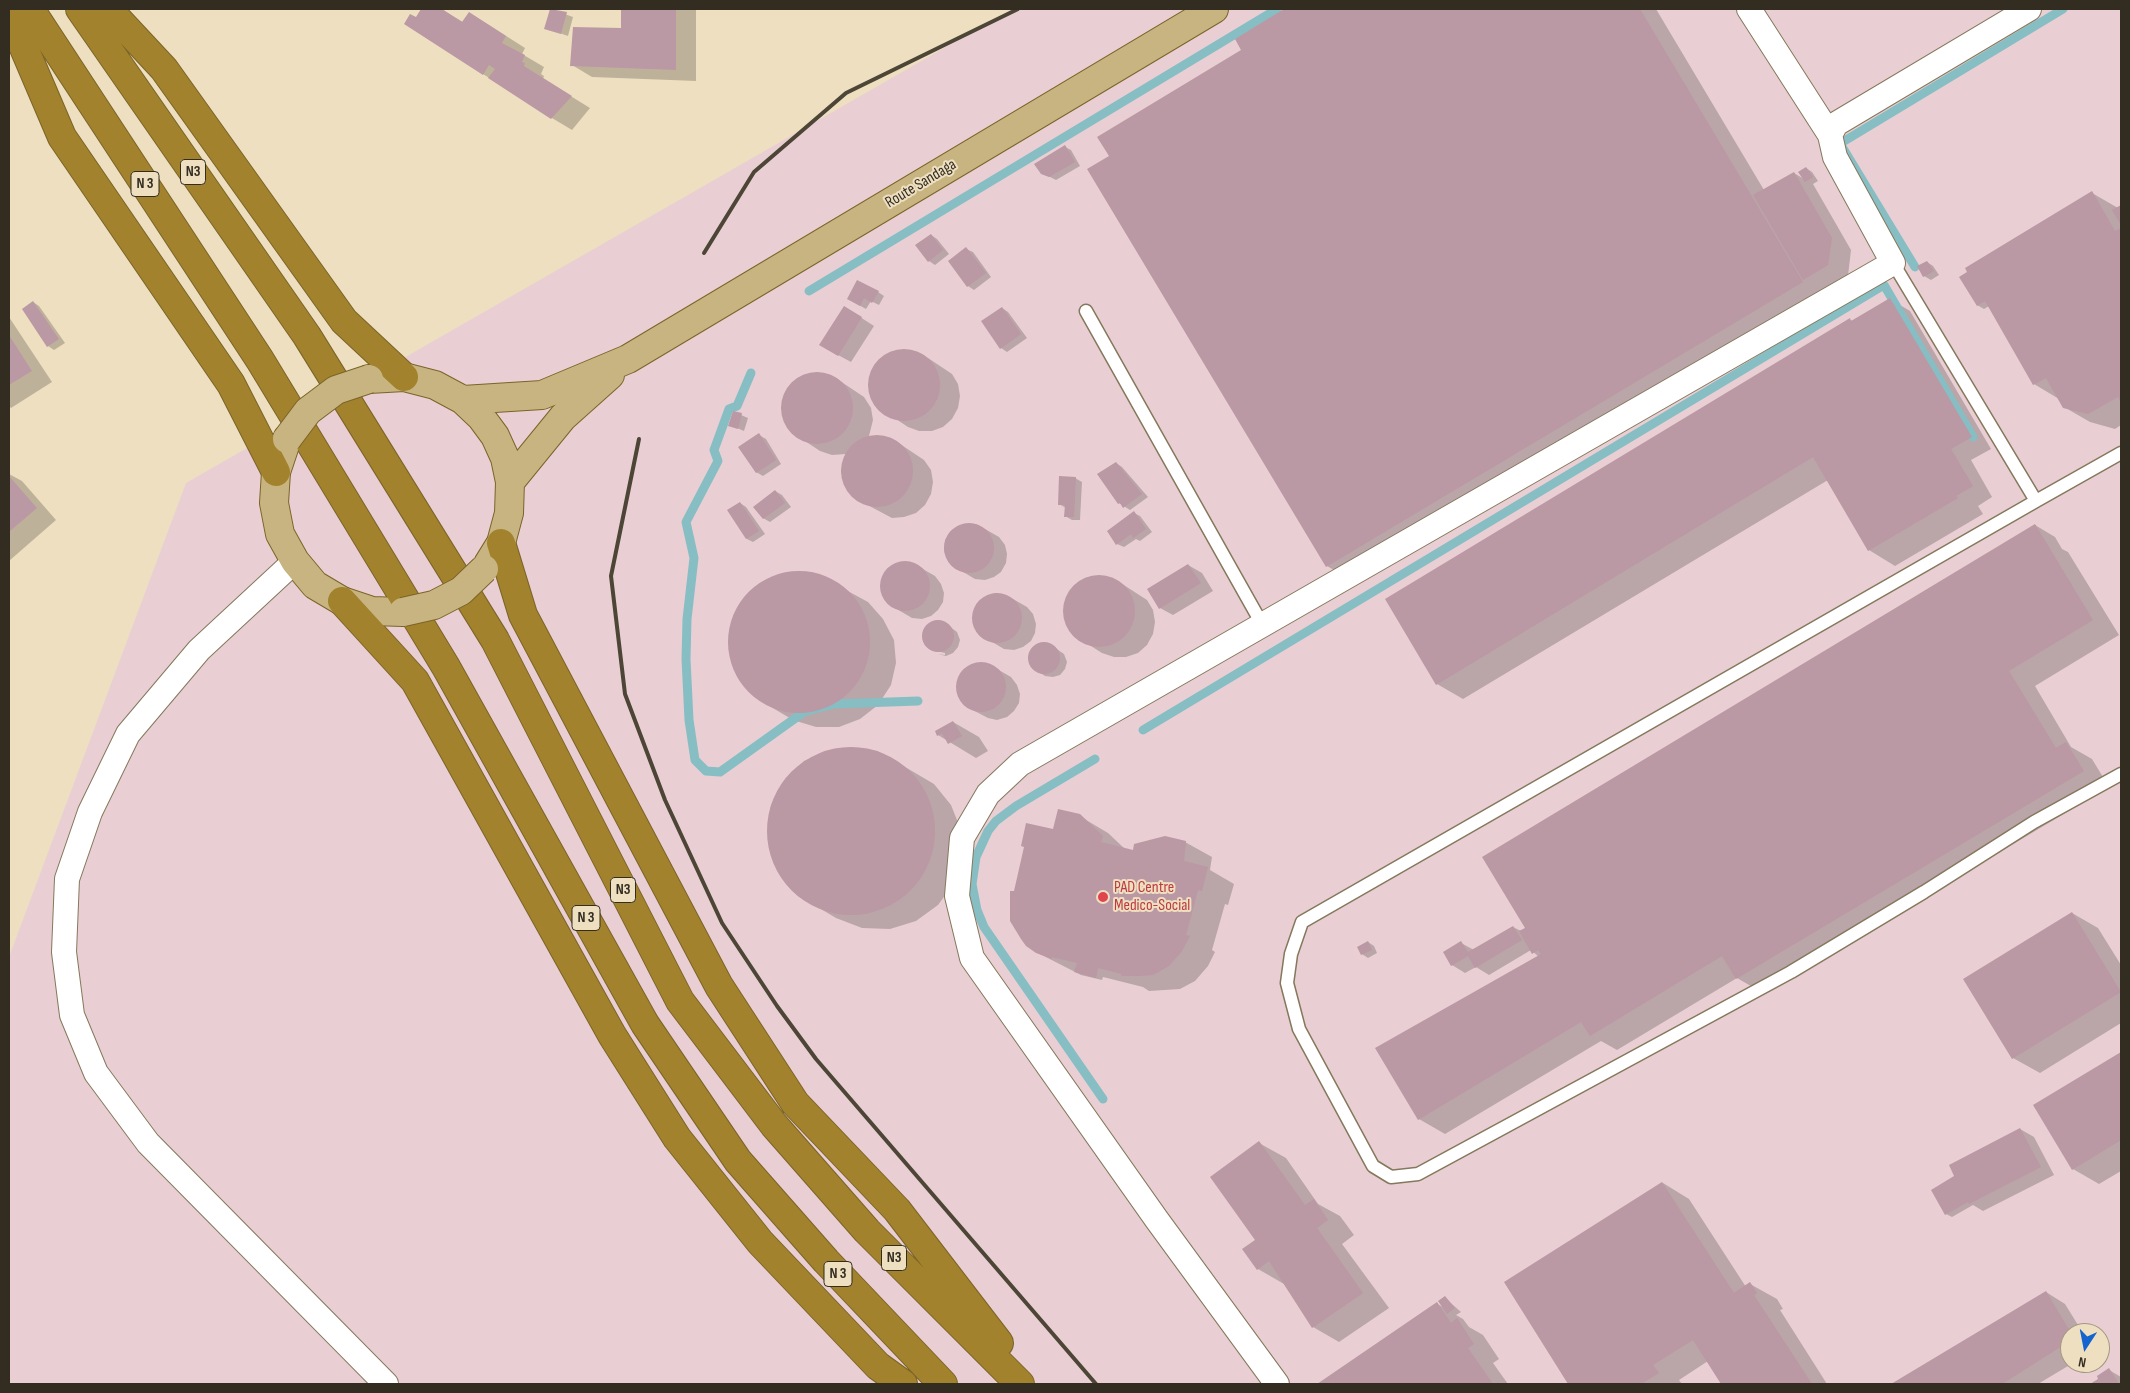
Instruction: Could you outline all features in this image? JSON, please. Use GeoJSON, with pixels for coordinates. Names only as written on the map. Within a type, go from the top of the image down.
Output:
{"type":"FeatureCollection","features":[{"type":"Feature","properties":{"kind":"highway","name":"N 3"},"geometry":{"type":"LineString","coordinates":[[30,9],[260,360],[446,666],[645,1024],[738,1161],[826,1261],[943,1384]]}},
{"type":"Feature","properties":{"kind":"highway","name":"N3"},"geometry":{"type":"LineString","coordinates":[[80,9],[306,336],[495,640],[680,1001],[774,1125],[836,1196],[867,1230],[1020,1384]]}},
{"type":"Feature","properties":{"kind":"highway"},"geometry":{"type":"LineString","coordinates":[[108,9],[164,69],[344,322],[404,377]]}},
{"type":"Feature","properties":{"kind":"highway"},"geometry":{"type":"LineString","coordinates":[[9,13],[62,137],[231,384],[276,472]]}},
{"type":"Feature","properties":{"kind":"highway"},"geometry":{"type":"LineString","coordinates":[[501,543],[523,615],[719,986],[796,1103],[898,1210],[1031,1384]]}},
{"type":"Feature","properties":{"kind":"highway"},"geometry":{"type":"LineString","coordinates":[[342,601],[416,681],[612,1035],[677,1138],[760,1242],[878,1366],[903,1384]]}},
{"type":"Feature","properties":{"kind":"main road","name":"Route Sandaga"},"geometry":{"type":"LineString","coordinates":[[628,359],[1214,9]]}},
{"type":"Feature","properties":{"kind":"main road"},"geometry":{"type":"LineString","coordinates":[[463,400],[542,395],[628,359]]}},
{"type":"Feature","properties":{"kind":"main road"},"geometry":{"type":"LineString","coordinates":[[510,482],[562,416],[628,359]]}},
{"type":"Feature","properties":{"kind":"main road"},"geometry":{"type":"LineString","coordinates":[[404,377],[435,385],[463,400],[481,416],[495,436],[505,458],[510,482],[509,513],[501,543],[484,569],[462,591],[434,605],[403,612],[372,611],[342,601],[315,585],[294,561],[280,534],[274,503],[276,472],[287,439],[308,411],[336,390],[369,379],[404,377]]}},
{"type":"Feature","properties":{"kind":"street"},"geometry":{"type":"LineString","coordinates":[[1277,1384],[1157,1220],[972,958],[957,896],[962,838],[988,794],[1020,764],[1893,263],[1835,157],[1830,135],[1749,9]]}},
{"type":"Feature","properties":{"kind":"street"},"geometry":{"type":"LineString","coordinates":[[1830,135],[1836,124],[2029,9]]}},
{"type":"Feature","properties":{"kind":"street"},"geometry":{"type":"LineString","coordinates":[[294,561],[199,650],[128,734],[90,812],[67,879],[64,952],[72,1015],[96,1073],[148,1143],[386,1384]]}},
{"type":"Feature","properties":{"kind":"lane"},"geometry":{"type":"LineString","coordinates":[[1893,263],[2036,501]]}},
{"type":"Feature","properties":{"kind":"lane"},"geometry":{"type":"LineString","coordinates":[[1086,311],[1262,624]]}},
{"type":"Feature","properties":{"kind":"lane"},"geometry":{"type":"LineString","coordinates":[[2121,453],[1302,922],[1291,954],[1287,983],[1299,1028],[1374,1166],[1391,1177],[1418,1174],[1792,972],[1924,892],[2034,822],[2121,774]]}},
{"type":"Feature","properties":{"kind":"shaded area"},"geometry":{"type":"Polygon","coordinates":[[[1012,9],[2121,9],[2121,1384],[9,1384],[9,957],[186,483],[1012,9]]]}},
{"type":"Feature","properties":{"kind":"building"},"geometry":{"type":"Polygon","coordinates":[[[421,9],[442,9],[462,22],[469,12],[506,36],[502,43],[525,55],[522,62],[525,63],[524,66],[572,96],[551,119],[488,78],[495,69],[489,65],[483,75],[404,24],[410,14],[416,17],[421,9]]]}},
{"type":"Feature","properties":{"kind":"building"},"geometry":{"type":"Polygon","coordinates":[[[550,9],[567,12],[561,34],[544,29],[550,9]]]}},
{"type":"Feature","properties":{"kind":"building"},"geometry":{"type":"Polygon","coordinates":[[[621,9],[676,9],[676,70],[570,66],[573,27],[621,28],[621,9]]]}},
{"type":"Feature","properties":{"kind":"building"},"geometry":{"type":"Polygon","coordinates":[[[1284,9],[1640,9],[1803,282],[1326,567],[1087,169],[1109,156],[1097,137],[1241,50],[1235,39],[1284,9]]]}},
{"type":"Feature","properties":{"kind":"building"},"geometry":{"type":"Polygon","coordinates":[[[1065,145],[1075,162],[1049,177],[1041,174],[1034,164],[1065,145]]]}},
{"type":"Feature","properties":{"kind":"building"},"geometry":{"type":"Polygon","coordinates":[[[1806,167],[1813,177],[1805,182],[1798,172],[1806,167]]]}},
{"type":"Feature","properties":{"kind":"building"},"geometry":{"type":"Polygon","coordinates":[[[1794,172],[1832,238],[1828,265],[1803,280],[1753,195],[1794,172]]]}},
{"type":"Feature","properties":{"kind":"building"},"geometry":{"type":"Polygon","coordinates":[[[2092,191],[2115,231],[2121,228],[2121,403],[2118,397],[2088,414],[2063,408],[2046,378],[2033,385],[1985,301],[1977,306],[1959,277],[1967,272],[1965,268],[2092,191]]]}},
{"type":"Feature","properties":{"kind":"building"},"geometry":{"type":"Polygon","coordinates":[[[2121,205],[2121,225],[2112,210],[2121,205]]]}},
{"type":"Feature","properties":{"kind":"building"},"geometry":{"type":"Polygon","coordinates":[[[931,234],[943,250],[928,262],[915,245],[931,234]]]}},
{"type":"Feature","properties":{"kind":"building"},"geometry":{"type":"Polygon","coordinates":[[[966,247],[986,273],[967,287],[948,261],[966,247]]]}},
{"type":"Feature","properties":{"kind":"building"},"geometry":{"type":"Polygon","coordinates":[[[1927,261],[1934,271],[1923,277],[1917,266],[1927,261]]]}},
{"type":"Feature","properties":{"kind":"building"},"geometry":{"type":"Polygon","coordinates":[[[857,280],[879,291],[872,303],[864,298],[860,306],[847,299],[857,280]]]}},
{"type":"Feature","properties":{"kind":"building"},"geometry":{"type":"Polygon","coordinates":[[[1890,298],[1972,437],[1951,449],[1973,486],[1956,496],[1958,498],[1868,551],[1813,457],[1436,685],[1385,599],[1850,318],[1851,321],[1890,298]]]}},
{"type":"Feature","properties":{"kind":"building"},"geometry":{"type":"Polygon","coordinates":[[[33,301],[59,339],[47,347],[22,309],[33,301]]]}},
{"type":"Feature","properties":{"kind":"building"},"geometry":{"type":"Polygon","coordinates":[[[844,306],[862,317],[838,356],[819,345],[844,306]]]}},
{"type":"Feature","properties":{"kind":"building"},"geometry":{"type":"Polygon","coordinates":[[[1002,307],[1021,334],[1000,349],[981,321],[1002,307]]]}},
{"type":"Feature","properties":{"kind":"building"},"geometry":{"type":"Polygon","coordinates":[[[9,335],[32,371],[9,385],[9,335]]]}},
{"type":"Feature","properties":{"kind":"building"},"geometry":{"type":"Polygon","coordinates":[[[904,349],[924,355],[934,365],[940,385],[934,405],[924,415],[904,421],[884,415],[874,405],[868,385],[874,365],[884,355],[904,349]]]}},
{"type":"Feature","properties":{"kind":"building"},"geometry":{"type":"Polygon","coordinates":[[[817,372],[837,378],[847,388],[853,408],[847,428],[837,438],[817,444],[797,438],[787,428],[781,408],[787,388],[797,378],[817,372]]]}},
{"type":"Feature","properties":{"kind":"building"},"geometry":{"type":"Polygon","coordinates":[[[733,411],[742,413],[738,429],[728,426],[733,411]]]}},
{"type":"Feature","properties":{"kind":"building"},"geometry":{"type":"Polygon","coordinates":[[[759,433],[776,460],[756,473],[738,447],[759,433]]]}},
{"type":"Feature","properties":{"kind":"building"},"geometry":{"type":"Polygon","coordinates":[[[877,435],[897,441],[907,451],[913,471],[907,491],[897,501],[877,507],[857,501],[847,491],[841,471],[847,451],[857,441],[877,435]]]}},
{"type":"Feature","properties":{"kind":"building"},"geometry":{"type":"Polygon","coordinates":[[[1116,462],[1142,494],[1123,508],[1120,503],[1118,504],[1097,474],[1116,462]]]}},
{"type":"Feature","properties":{"kind":"building"},"geometry":{"type":"Polygon","coordinates":[[[9,476],[37,508],[9,532],[9,476]]]}},
{"type":"Feature","properties":{"kind":"building"},"geometry":{"type":"Polygon","coordinates":[[[1059,476],[1076,477],[1074,517],[1064,517],[1065,505],[1058,505],[1059,476]]]}},
{"type":"Feature","properties":{"kind":"building"},"geometry":{"type":"Polygon","coordinates":[[[775,490],[785,503],[763,519],[753,507],[775,490]]]}},
{"type":"Feature","properties":{"kind":"building"},"geometry":{"type":"Polygon","coordinates":[[[740,502],[759,531],[746,539],[727,510],[740,502]]]}},
{"type":"Feature","properties":{"kind":"building"},"geometry":{"type":"Polygon","coordinates":[[[1134,511],[1146,529],[1133,538],[1131,534],[1116,545],[1107,531],[1134,511]]]}},
{"type":"Feature","properties":{"kind":"building"},"geometry":{"type":"Polygon","coordinates":[[[964,523],[974,523],[987,530],[994,543],[994,553],[987,566],[974,573],[964,573],[955,569],[948,562],[944,553],[944,543],[948,534],[955,527],[964,523]]]}},
{"type":"Feature","properties":{"kind":"building"},"geometry":{"type":"Polygon","coordinates":[[[2035,524],[2093,620],[2009,671],[2056,748],[2066,742],[2084,771],[1736,979],[1722,956],[1590,1036],[1581,1022],[1418,1120],[1375,1048],[1541,954],[1538,950],[1532,954],[1519,931],[1525,928],[1482,857],[2035,524]]]}},
{"type":"Feature","properties":{"kind":"building"},"geometry":{"type":"Polygon","coordinates":[[[900,561],[910,561],[923,568],[930,581],[930,591],[923,604],[910,611],[900,611],[891,607],[884,600],[880,591],[880,581],[884,572],[891,565],[900,561]]]}},
{"type":"Feature","properties":{"kind":"building"},"geometry":{"type":"Polygon","coordinates":[[[1188,564],[1201,583],[1159,609],[1147,589],[1188,564]]]}},
{"type":"Feature","properties":{"kind":"building"},"geometry":{"type":"Polygon","coordinates":[[[799,571],[826,577],[838,583],[849,592],[858,603],[864,615],[870,642],[864,669],[858,681],[849,692],[838,701],[826,707],[799,713],[772,707],[760,701],[749,692],[740,681],[734,669],[728,642],[734,615],[740,603],[749,592],[760,583],[772,577],[799,571]]]}},
{"type":"Feature","properties":{"kind":"building"},"geometry":{"type":"Polygon","coordinates":[[[1099,575],[1119,581],[1129,591],[1135,611],[1129,631],[1119,641],[1099,647],[1079,641],[1069,631],[1063,611],[1069,591],[1079,581],[1099,575]]]}},
{"type":"Feature","properties":{"kind":"building"},"geometry":{"type":"Polygon","coordinates":[[[992,593],[1002,593],[1015,600],[1022,613],[1022,623],[1015,636],[1002,643],[992,643],[983,639],[976,632],[972,623],[972,613],[976,604],[983,597],[992,593]]]}},
{"type":"Feature","properties":{"kind":"building"},"geometry":{"type":"Polygon","coordinates":[[[938,620],[944,621],[949,625],[953,630],[953,642],[949,647],[944,651],[938,652],[932,651],[927,647],[923,642],[922,636],[923,630],[927,625],[932,621],[938,620]]]}},
{"type":"Feature","properties":{"kind":"building"},"geometry":{"type":"Polygon","coordinates":[[[1044,642],[1050,643],[1055,647],[1059,652],[1059,664],[1055,669],[1050,673],[1044,674],[1038,673],[1033,669],[1029,664],[1028,658],[1029,652],[1033,647],[1038,643],[1044,642]]]}},
{"type":"Feature","properties":{"kind":"building"},"geometry":{"type":"Polygon","coordinates":[[[976,662],[986,662],[999,669],[1006,682],[1006,692],[999,705],[986,712],[976,712],[967,708],[960,701],[956,692],[956,682],[960,673],[967,666],[976,662]]]}},
{"type":"Feature","properties":{"kind":"building"},"geometry":{"type":"Polygon","coordinates":[[[953,721],[962,736],[948,744],[942,733],[937,736],[935,731],[953,721]]]}},
{"type":"Feature","properties":{"kind":"building"},"geometry":{"type":"Polygon","coordinates":[[[843,747],[859,747],[891,757],[916,778],[929,799],[935,831],[929,863],[921,878],[904,896],[883,909],[859,915],[843,915],[819,909],[804,901],[781,878],[773,863],[767,839],[767,823],[773,799],[781,784],[804,761],[819,753],[843,747]]]}},
{"type":"Feature","properties":{"kind":"building","name":"PAD Centre Medico-Social"},"geometry":{"type":"Polygon","coordinates":[[[1058,809],[1080,814],[1103,836],[1101,842],[1133,850],[1134,844],[1165,836],[1186,841],[1184,861],[1208,867],[1202,891],[1198,890],[1186,935],[1190,936],[1182,951],[1169,966],[1153,975],[1138,976],[1121,976],[1122,974],[1098,968],[1096,978],[1074,972],[1077,963],[1052,957],[1052,959],[1036,953],[1026,946],[1021,939],[1010,921],[1010,891],[1014,891],[1024,847],[1021,846],[1026,823],[1053,829],[1058,809]]]}},
{"type":"Feature","properties":{"kind":"building"},"geometry":{"type":"Polygon","coordinates":[[[2072,912],[2121,992],[2012,1059],[1963,979],[2072,912]]]}},
{"type":"Feature","properties":{"kind":"building"},"geometry":{"type":"Polygon","coordinates":[[[1513,926],[1522,940],[1475,968],[1468,956],[1451,966],[1443,952],[1461,941],[1468,952],[1513,926]]]}},
{"type":"Feature","properties":{"kind":"building"},"geometry":{"type":"Polygon","coordinates":[[[1368,941],[1372,950],[1361,955],[1357,947],[1368,941]]]}},
{"type":"Feature","properties":{"kind":"building"},"geometry":{"type":"Polygon","coordinates":[[[2121,1052],[2121,1140],[2072,1170],[2033,1105],[2121,1052]]]}},
{"type":"Feature","properties":{"kind":"building"},"geometry":{"type":"Polygon","coordinates":[[[2020,1128],[2041,1167],[1945,1215],[1931,1190],[1954,1176],[1949,1165],[2020,1128]]]}},
{"type":"Feature","properties":{"kind":"building"},"geometry":{"type":"Polygon","coordinates":[[[1259,1141],[1305,1205],[1314,1199],[1328,1220],[1317,1228],[1363,1293],[1312,1328],[1269,1261],[1257,1270],[1242,1249],[1255,1240],[1210,1177],[1259,1141]]]}},
{"type":"Feature","properties":{"kind":"building"},"geometry":{"type":"Polygon","coordinates":[[[1662,1182],[1734,1293],[1750,1282],[1757,1293],[1754,1295],[1812,1384],[1721,1384],[1693,1340],[1653,1365],[1659,1373],[1641,1384],[1568,1384],[1504,1282],[1662,1182]]]}},
{"type":"Feature","properties":{"kind":"building"},"geometry":{"type":"Polygon","coordinates":[[[2046,1291],[2065,1323],[2060,1323],[2060,1347],[2002,1384],[1891,1384],[2046,1291]]]}},
{"type":"Feature","properties":{"kind":"building"},"geometry":{"type":"Polygon","coordinates":[[[1445,1296],[1455,1308],[1447,1314],[1438,1301],[1445,1296]]]}},
{"type":"Feature","properties":{"kind":"building"},"geometry":{"type":"Polygon","coordinates":[[[1437,1302],[1451,1323],[1457,1318],[1474,1344],[1468,1348],[1493,1384],[1317,1384],[1437,1302]]]}},
{"type":"Feature","properties":{"kind":"building"},"geometry":{"type":"Polygon","coordinates":[[[2110,1370],[2119,1384],[2090,1384],[2098,1379],[2097,1376],[2102,1373],[2110,1373],[2110,1370]]]}},
{"type":"Feature","properties":{"kind":"waterway"},"geometry":{"type":"LineString","coordinates":[[809,291],[1277,9]]}},
{"type":"Feature","properties":{"kind":"waterway"},"geometry":{"type":"LineString","coordinates":[[1915,267],[1841,143],[2063,9]]}},
{"type":"Feature","properties":{"kind":"waterway"},"geometry":{"type":"LineString","coordinates":[[1143,730],[1884,285],[1973,437]]}},
{"type":"Feature","properties":{"kind":"waterway"},"geometry":{"type":"LineString","coordinates":[[751,373],[737,406],[729,409],[714,450],[718,461],[686,522],[694,558],[687,619],[686,659],[689,720],[695,760],[706,771],[720,772],[804,712],[834,704],[918,701]]}},
{"type":"Feature","properties":{"kind":"waterway"},"geometry":{"type":"LineString","coordinates":[[1095,759],[1016,806],[996,821],[988,831],[976,857],[972,884],[977,910],[984,927],[1103,1099]]}},
{"type":"Feature","properties":{"kind":"railway"},"geometry":{"type":"LineString","coordinates":[[704,253],[754,172],[846,93],[1018,9]]}},
{"type":"Feature","properties":{"kind":"railway"},"geometry":{"type":"LineString","coordinates":[[639,439],[611,576],[625,694],[665,800],[722,923],[777,1006],[816,1059],[1096,1384]]}},
{"type":"Feature","properties":{"kind":"place","name":"PAD Centre Medico-Social"},"geometry":{"type":"Point","coordinates":[1103,897]}}]}
